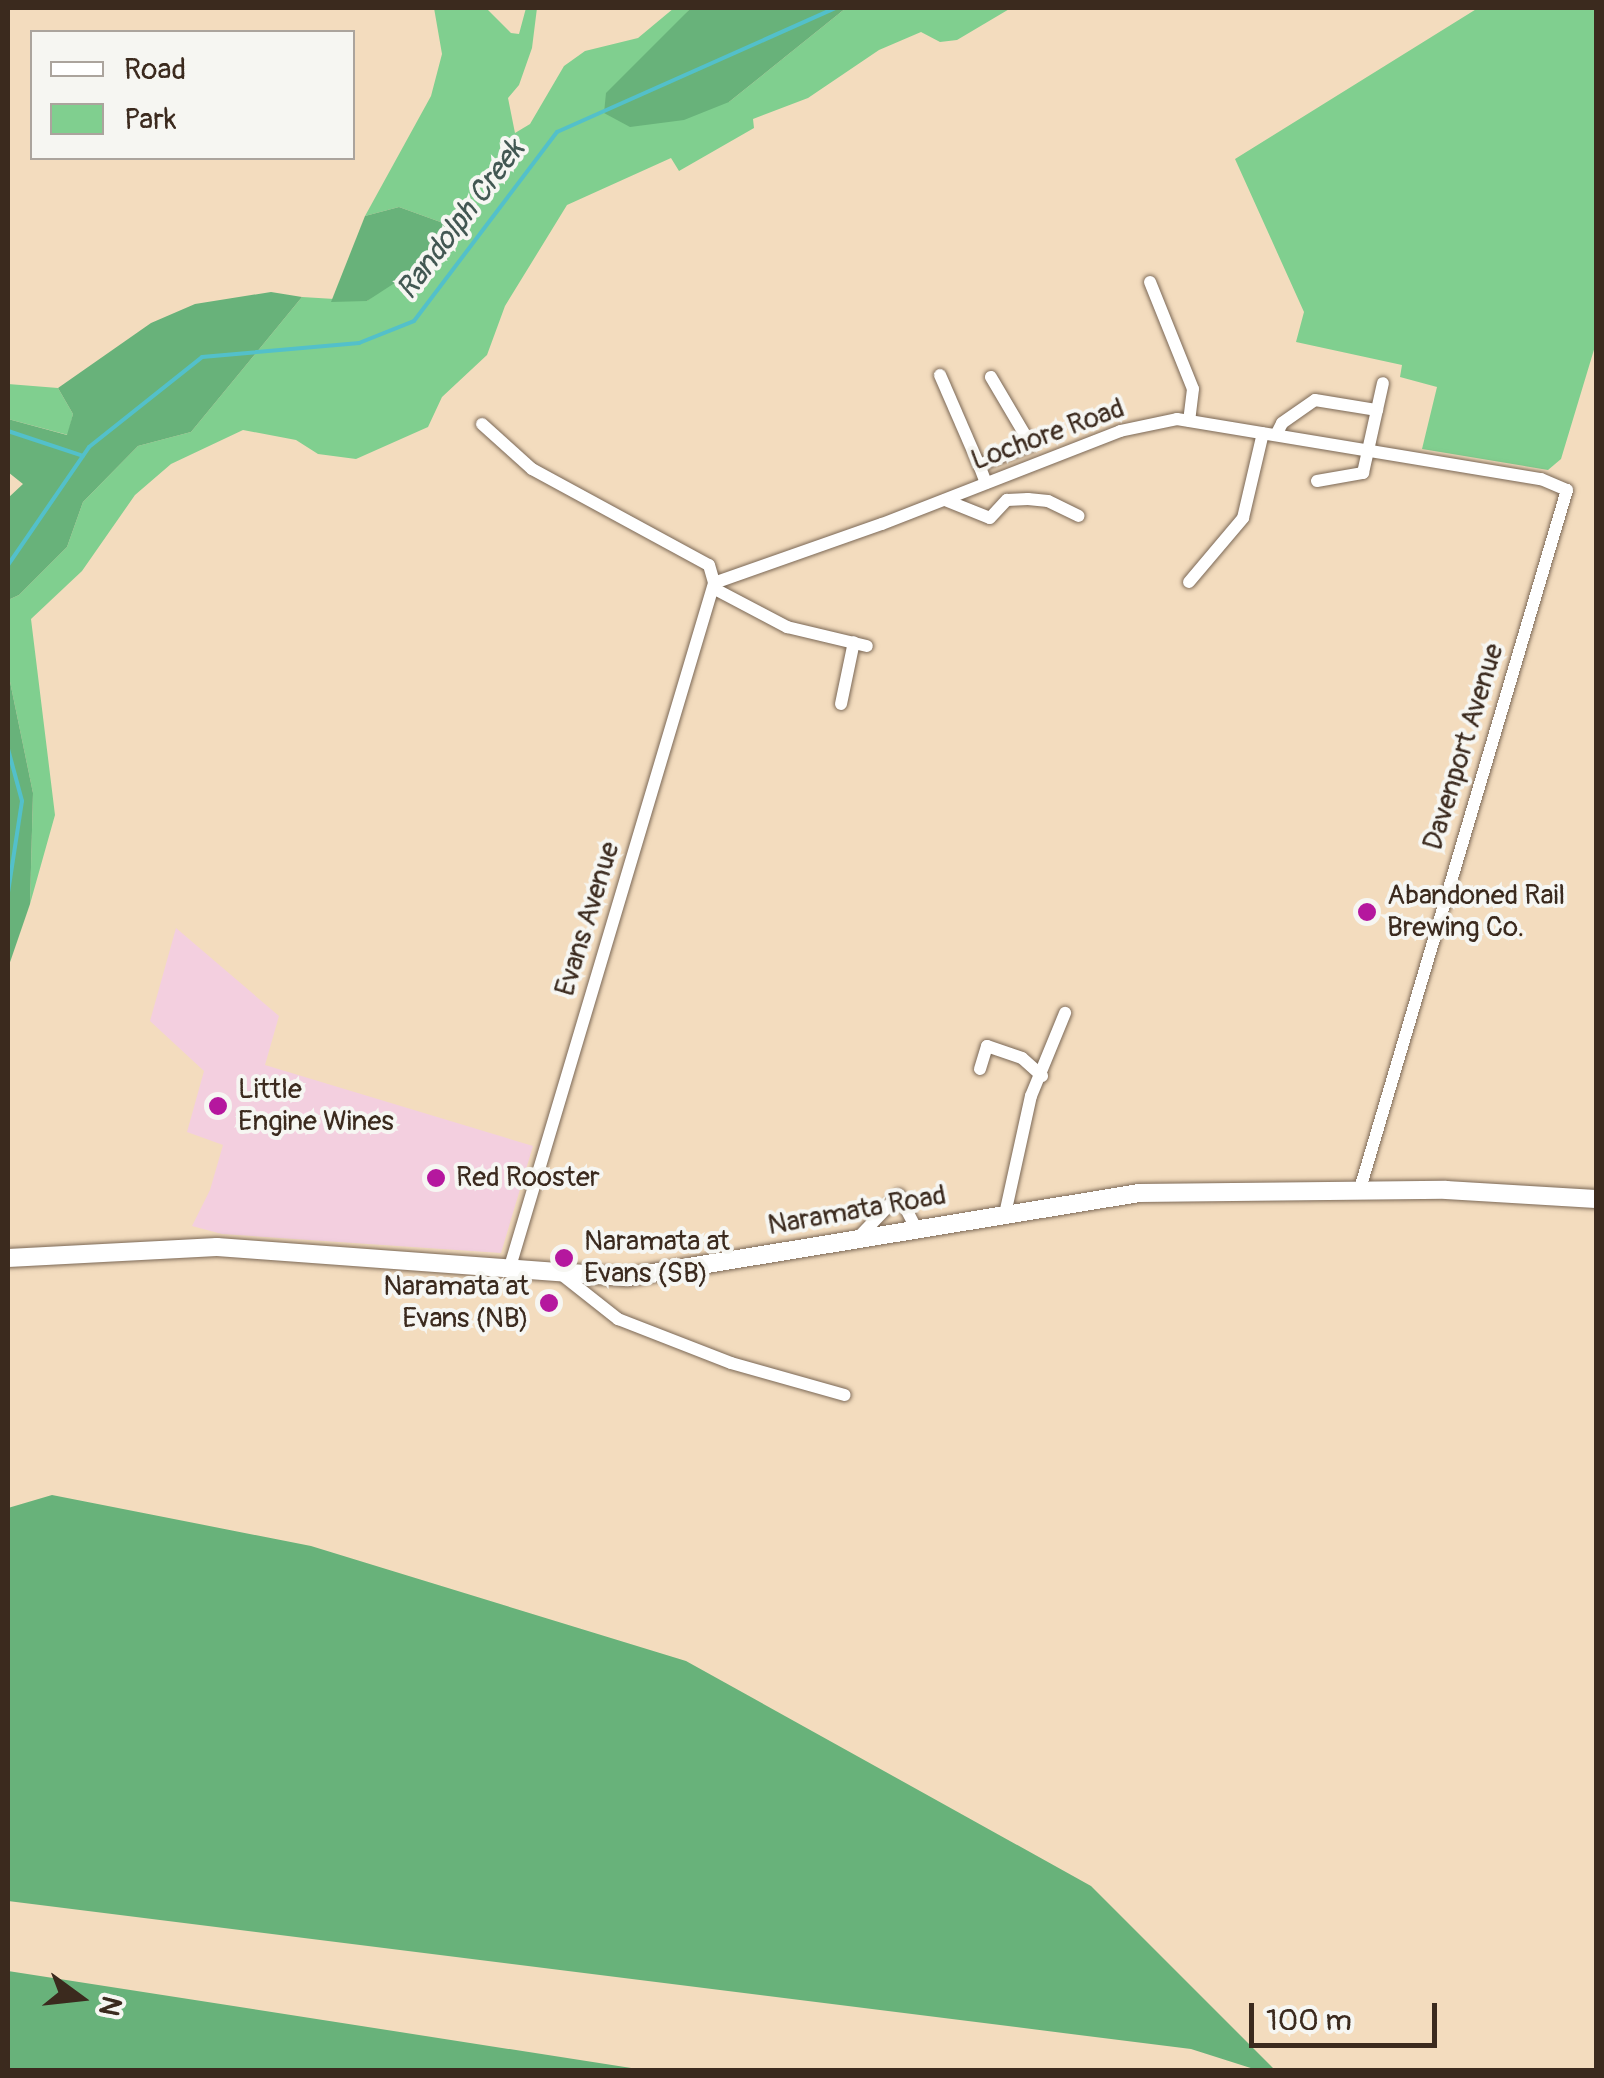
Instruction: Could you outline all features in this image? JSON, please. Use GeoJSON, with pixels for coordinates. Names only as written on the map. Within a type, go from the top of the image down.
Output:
{"type":"FeatureCollection","features":[{"type":"Feature","properties":{"kind":"main road","name":"Naramata Road"},"geometry":{"type":"LineString","coordinates":[[8,1258],[217,1247],[628,1277],[1138,1193],[1497,1192],[1596,1200]]}},
{"type":"Feature","properties":{"kind":"street"},"geometry":{"type":"LineString","coordinates":[[1150,282],[1193,389],[1190,421]]}},
{"type":"Feature","properties":{"kind":"street"},"geometry":{"type":"LineString","coordinates":[[940,375],[986,483]]}},
{"type":"Feature","properties":{"kind":"street"},"geometry":{"type":"LineString","coordinates":[[979,465],[1031,445],[991,377]]}},
{"type":"Feature","properties":{"kind":"street"},"geometry":{"type":"LineString","coordinates":[[1317,480],[1363,472],[1383,383]]}},
{"type":"Feature","properties":{"kind":"street"},"geometry":{"type":"LineString","coordinates":[[1189,582],[1243,518],[1270,434],[1282,423],[1315,400],[1378,410]]}},
{"type":"Feature","properties":{"kind":"street","name":"Lochore Road"},"geometry":{"type":"LineString","coordinates":[[714,585],[1120,431],[1178,419],[1541,478],[1567,490]]}},
{"type":"Feature","properties":{"kind":"street"},"geometry":{"type":"LineString","coordinates":[[482,424],[532,468],[710,565],[714,585],[787,627],[861,644],[841,704]]}},
{"type":"Feature","properties":{"kind":"street","name":"Davenport Avenue"},"geometry":{"type":"LineString","coordinates":[[1359,1192],[1567,490]]}},
{"type":"Feature","properties":{"kind":"street"},"geometry":{"type":"LineString","coordinates":[[945,500],[990,518],[1007,500],[1048,501],[1078,516]]}},
{"type":"Feature","properties":{"kind":"street","name":"Evans Avenue"},"geometry":{"type":"LineString","coordinates":[[509,1270],[714,585]]}},
{"type":"Feature","properties":{"kind":"street"},"geometry":{"type":"LineString","coordinates":[[1005,1214],[1031,1096],[1065,1013]]}},
{"type":"Feature","properties":{"kind":"street"},"geometry":{"type":"LineString","coordinates":[[980,1070],[987,1046],[1022,1058],[1042,1076]]}},
{"type":"Feature","properties":{"kind":"street"},"geometry":{"type":"LineString","coordinates":[[856,1239],[899,1194],[916,1229]]}},
{"type":"Feature","properties":{"kind":"street"},"geometry":{"type":"LineString","coordinates":[[562,1274],[618,1320],[731,1363],[845,1395]]}},
{"type":"Feature","properties":{"kind":"shaded area"},"geometry":{"type":"Polygon","coordinates":[[[176,928],[279,1016],[265,1065],[533,1146],[501,1253],[222,1234],[192,1226],[210,1190],[223,1145],[187,1132],[204,1071],[150,1021],[176,928]]]}},
{"type":"Feature","properties":{"kind":"green space"},"geometry":{"type":"Polygon","coordinates":[[[434,8],[486,8],[511,33],[519,34],[526,8],[537,8],[532,48],[519,85],[508,98],[515,133],[530,124],[564,66],[585,51],[638,38],[674,8],[691,8],[661,42],[729,102],[846,8],[1011,8],[957,40],[940,42],[921,32],[879,50],[808,98],[753,119],[754,128],[679,171],[671,158],[567,205],[505,306],[487,355],[442,397],[428,427],[356,459],[318,454],[296,440],[243,430],[171,464],[135,495],[82,571],[31,619],[55,815],[30,904],[33,793],[8,672],[8,600],[19,595],[67,547],[83,502],[138,446],[191,432],[302,297],[367,301],[457,228],[399,207],[365,216],[431,96],[442,54],[434,8]]]}},
{"type":"Feature","properties":{"kind":"green space"},"geometry":{"type":"Polygon","coordinates":[[[691,8],[846,8],[729,102],[684,120],[630,127],[604,113],[606,93],[691,8]]]}},
{"type":"Feature","properties":{"kind":"green space"},"geometry":{"type":"Polygon","coordinates":[[[1478,8],[1596,8],[1596,343],[1561,459],[1548,470],[1422,449],[1437,387],[1400,377],[1402,365],[1296,342],[1304,312],[1235,159],[1478,8]]]}},
{"type":"Feature","properties":{"kind":"green space"},"geometry":{"type":"Polygon","coordinates":[[[399,207],[457,228],[424,264],[367,301],[331,302],[365,216],[399,207]]]}},
{"type":"Feature","properties":{"kind":"green space"},"geometry":{"type":"Polygon","coordinates":[[[271,292],[302,297],[191,432],[138,446],[83,502],[67,547],[19,595],[8,600],[8,498],[23,484],[8,472],[8,419],[67,435],[73,414],[58,388],[151,323],[195,304],[271,292]]]}},
{"type":"Feature","properties":{"kind":"green space"},"geometry":{"type":"Polygon","coordinates":[[[8,384],[58,388],[73,414],[68,435],[8,419],[8,384]]]}},
{"type":"Feature","properties":{"kind":"green space"},"geometry":{"type":"Polygon","coordinates":[[[8,672],[33,793],[30,904],[8,968],[8,672]]]}},
{"type":"Feature","properties":{"kind":"green space"},"geometry":{"type":"Polygon","coordinates":[[[52,1495],[311,1546],[686,1661],[1091,1886],[1275,2070],[1257,2070],[1191,2049],[8,1901],[8,1508],[52,1495]]]}},
{"type":"Feature","properties":{"kind":"green space"},"geometry":{"type":"Polygon","coordinates":[[[8,1971],[644,2070],[8,2070],[8,1971]]]}},
{"type":"Feature","properties":{"kind":"waterway","name":"Randolph Creek"},"geometry":{"type":"LineString","coordinates":[[8,565],[89,447],[202,357],[359,343],[414,321],[557,132],[836,8]]}},
{"type":"Feature","properties":{"kind":"waterway"},"geometry":{"type":"LineString","coordinates":[[8,431],[83,456]]}},
{"type":"Feature","properties":{"kind":"waterway"},"geometry":{"type":"LineString","coordinates":[[8,749],[22,801],[8,892]]}},
{"type":"Feature","properties":{"kind":"place","name":"Abandoned Rail Brewing Co."},"geometry":{"type":"Point","coordinates":[1367,912]}},
{"type":"Feature","properties":{"kind":"place","name":"Little Engine Wines"},"geometry":{"type":"Point","coordinates":[218,1106]}},
{"type":"Feature","properties":{"kind":"place","name":"Red Rooster"},"geometry":{"type":"Point","coordinates":[436,1178]}},
{"type":"Feature","properties":{"kind":"place","name":"Naramata at Evans (SB)"},"geometry":{"type":"Point","coordinates":[564,1258]}},
{"type":"Feature","properties":{"kind":"place","name":"Naramata at Evans (NB)"},"geometry":{"type":"Point","coordinates":[549,1303]}}]}
